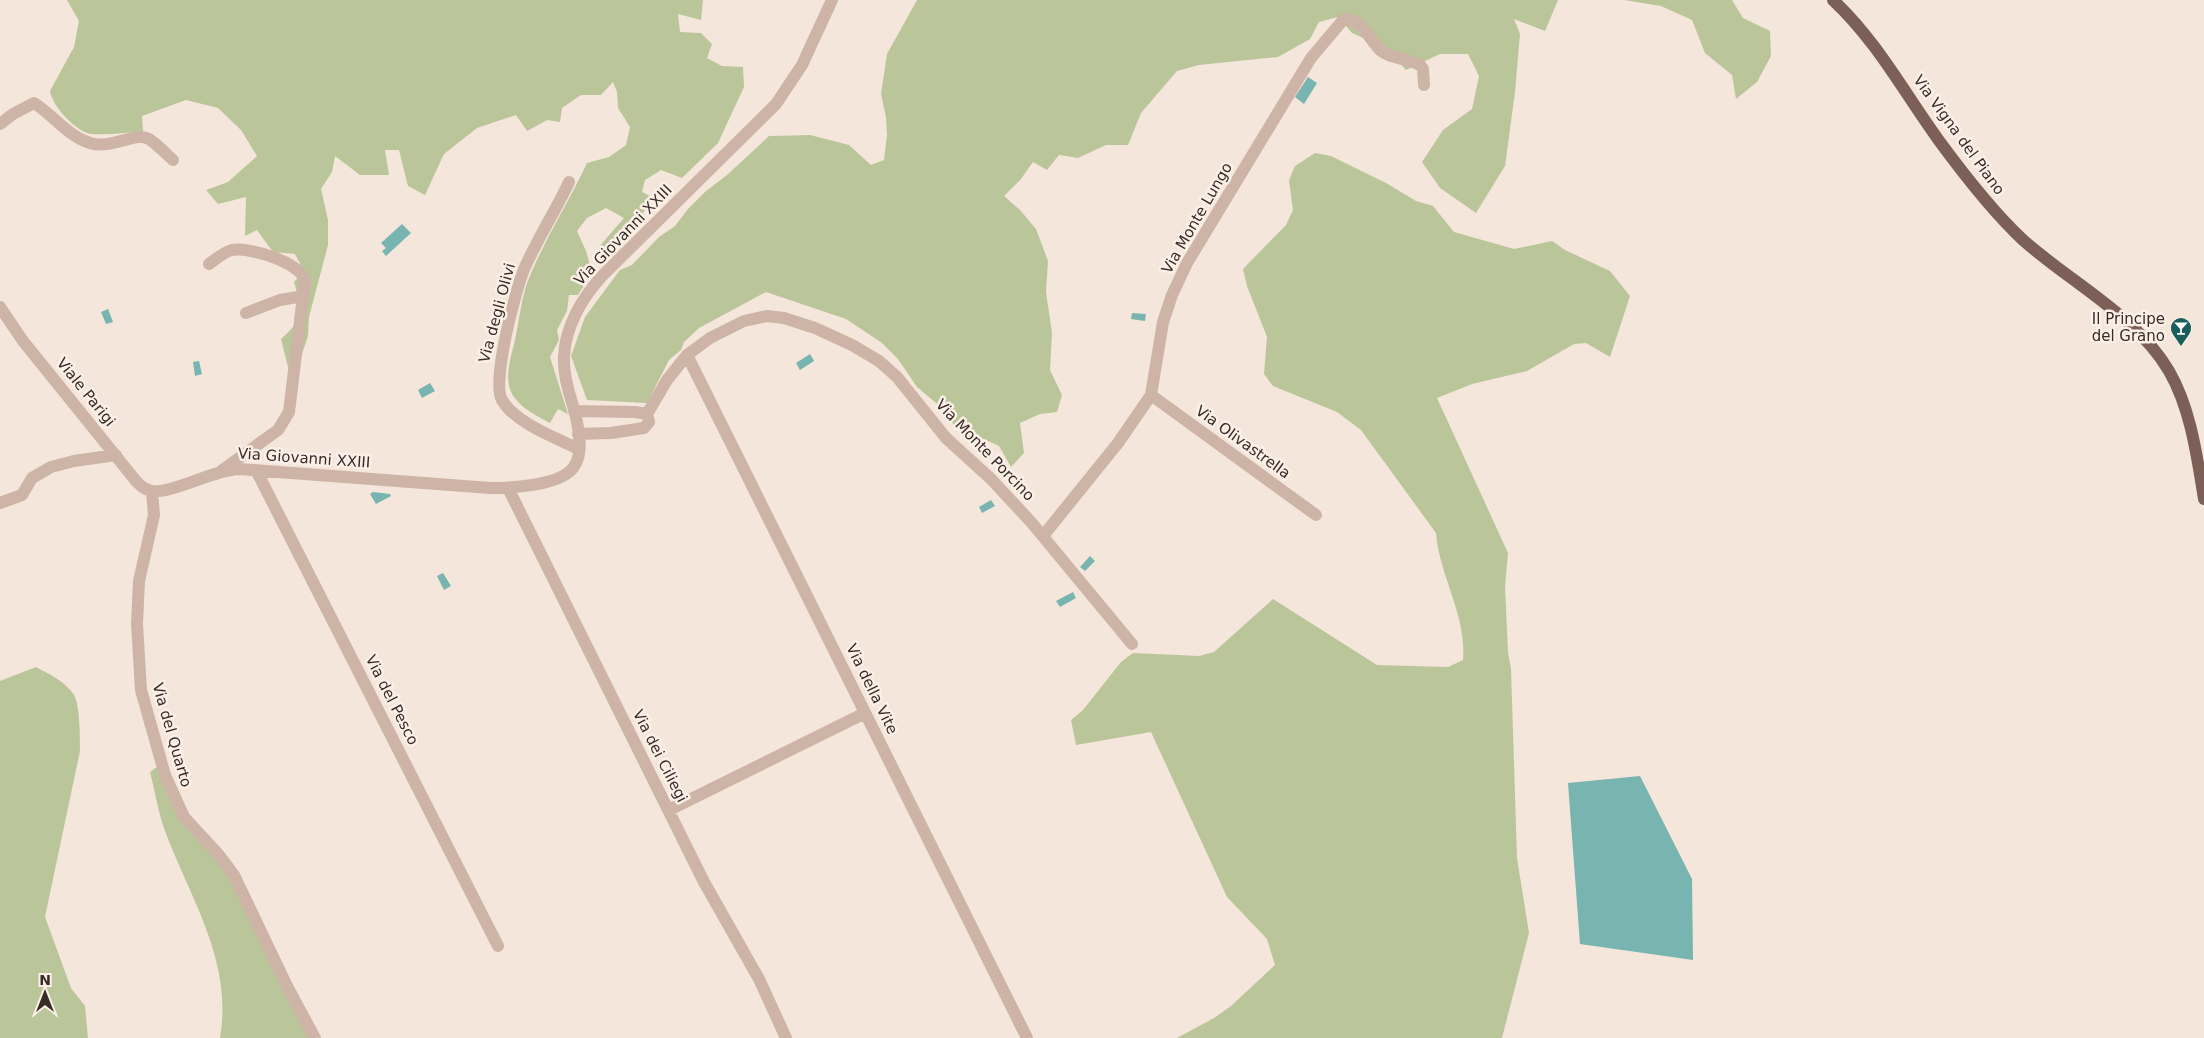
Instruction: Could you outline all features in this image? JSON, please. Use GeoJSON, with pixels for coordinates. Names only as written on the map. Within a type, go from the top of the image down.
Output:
{"type":"FeatureCollection","features":[{"type":"Feature","properties":{"kind":"main road","name":"Via Vigna del Piano"},"geometry":{"type":"LineString","coordinates":[[1833,0],[1872,44],[1940,142],[1992,209],[2028,244],[2112,311],[2154,349],[2169,372],[2180,395],[2201,454],[2204,499]]}},
{"type":"Feature","properties":{"kind":"street","name":"Via Giovanni XXIII"},"geometry":{"type":"LineString","coordinates":[[152,492],[169,489],[221,471],[239,469],[508,488],[537,484],[567,474],[576,464],[579,449],[574,411],[567,386],[564,358],[567,335],[581,304],[602,276],[776,104],[802,65],[832,0]]}},
{"type":"Feature","properties":{"kind":"street","name":"Via Monte Lungo"},"geometry":{"type":"LineString","coordinates":[[1043,536],[1118,442],[1151,396],[1163,322],[1170,299],[1187,263],[1312,58],[1343,20],[1349,19],[1356,22],[1380,50],[1386,54],[1420,65],[1424,85]]}},
{"type":"Feature","properties":{"kind":"street"},"geometry":{"type":"LineString","coordinates":[[0,124],[13,114],[34,103],[54,116],[70,133],[88,143],[109,145],[130,138],[143,137],[149,139],[173,160]]}},
{"type":"Feature","properties":{"kind":"street","name":"Via degli Olivi"},"geometry":{"type":"LineString","coordinates":[[570,182],[531,254],[520,280],[500,364],[498,387],[504,404],[520,417],[546,433],[579,449]]}},
{"type":"Feature","properties":{"kind":"street"},"geometry":{"type":"LineString","coordinates":[[209,264],[226,252],[239,249],[291,265],[302,273],[305,280],[291,407],[281,426],[221,471]]}},
{"type":"Feature","properties":{"kind":"street"},"geometry":{"type":"LineString","coordinates":[[246,313],[276,301],[304,296]]}},
{"type":"Feature","properties":{"kind":"street","name":"Viale Parigi"},"geometry":{"type":"LineString","coordinates":[[0,307],[23,341],[140,485],[152,492]]}},
{"type":"Feature","properties":{"kind":"street","name":"Via Monte Porcino"},"geometry":{"type":"LineString","coordinates":[[578,434],[639,430],[649,422],[647,414],[666,380],[687,355],[719,333],[744,321],[767,316],[802,323],[852,345],[879,361],[892,372],[946,438],[995,483],[1043,536],[1132,644]]}},
{"type":"Feature","properties":{"kind":"street","name":"Via della Vite"},"geometry":{"type":"LineString","coordinates":[[687,355],[1027,1038]]}},
{"type":"Feature","properties":{"kind":"street","name":"Via Olivastrella"},"geometry":{"type":"LineString","coordinates":[[1151,396],[1316,515]]}},
{"type":"Feature","properties":{"kind":"street"},"geometry":{"type":"LineString","coordinates":[[574,411],[635,412],[647,414]]}},
{"type":"Feature","properties":{"kind":"street"},"geometry":{"type":"LineString","coordinates":[[0,503],[22,495],[32,478],[51,468],[74,461],[116,455]]}},
{"type":"Feature","properties":{"kind":"street","name":"Via del Pesco"},"geometry":{"type":"LineString","coordinates":[[256,470],[498,946]]}},
{"type":"Feature","properties":{"kind":"street","name":"Via dei Ciliegi"},"geometry":{"type":"LineString","coordinates":[[508,488],[704,882],[759,979],[786,1038]]}},
{"type":"Feature","properties":{"kind":"street","name":"Via del Quarto"},"geometry":{"type":"LineString","coordinates":[[152,492],[154,515],[139,581],[137,624],[142,690],[165,775],[184,817],[222,858],[237,880],[287,986],[315,1038]]}},
{"type":"Feature","properties":{"kind":"street"},"geometry":{"type":"LineString","coordinates":[[669,810],[865,712]]}},
{"type":"Feature","properties":{"kind":"green space"},"geometry":{"type":"Polygon","coordinates":[[[67,0],[703,0],[701,20],[678,14],[680,32],[701,33],[712,44],[707,58],[722,66],[743,67],[744,87],[718,143],[682,178],[661,170],[645,180],[642,192],[654,198],[633,226],[605,253],[598,248],[624,218],[606,208],[587,218],[577,231],[586,251],[592,272],[578,295],[569,295],[567,311],[557,330],[559,340],[550,357],[568,414],[558,409],[550,423],[525,408],[511,392],[508,374],[510,362],[527,283],[540,253],[587,163],[609,157],[626,145],[630,127],[618,108],[617,92],[613,82],[601,95],[581,95],[562,108],[560,122],[547,120],[527,131],[516,115],[477,128],[444,154],[425,195],[408,186],[399,150],[385,150],[389,175],[360,175],[335,156],[332,172],[321,189],[328,220],[328,245],[309,317],[308,336],[300,360],[288,367],[281,339],[294,326],[297,320],[299,300],[294,282],[304,271],[295,254],[273,252],[257,230],[245,236],[246,197],[218,204],[206,190],[228,182],[257,156],[241,130],[218,108],[186,100],[142,116],[143,131],[92,134],[79,129],[60,111],[50,91],[74,47],[79,21],[67,0]]]}},
{"type":"Feature","properties":{"kind":"green space"},"geometry":{"type":"Polygon","coordinates":[[[917,0],[1558,0],[1545,31],[1514,19],[1520,34],[1515,92],[1505,166],[1476,213],[1440,188],[1422,162],[1443,130],[1472,109],[1479,76],[1468,54],[1440,54],[1406,70],[1386,48],[1352,33],[1338,17],[1319,22],[1310,39],[1278,57],[1199,65],[1177,71],[1141,113],[1128,145],[1106,145],[1078,158],[1059,155],[1047,170],[1033,162],[1021,179],[1004,196],[1020,210],[1036,229],[1048,261],[1046,292],[1052,333],[1050,370],[1062,395],[1057,412],[1040,414],[1020,423],[1024,453],[1011,467],[999,446],[955,426],[936,403],[917,387],[898,359],[882,343],[846,319],[766,292],[699,328],[684,342],[681,350],[669,360],[647,403],[587,400],[571,356],[585,317],[620,270],[632,265],[659,237],[675,226],[688,209],[706,191],[727,175],[769,136],[810,135],[849,145],[871,165],[884,160],[887,135],[886,117],[881,94],[887,54],[917,0]]]}},
{"type":"Feature","properties":{"kind":"green space"},"geometry":{"type":"Polygon","coordinates":[[[1624,0],[1732,0],[1743,18],[1770,31],[1771,56],[1757,82],[1736,99],[1732,75],[1705,53],[1692,20],[1661,6],[1624,0]]]}},
{"type":"Feature","properties":{"kind":"green space"},"geometry":{"type":"Polygon","coordinates":[[[1315,153],[1331,156],[1386,183],[1416,201],[1433,206],[1454,232],[1514,249],[1552,241],[1565,250],[1610,271],[1630,296],[1610,357],[1586,343],[1574,344],[1527,371],[1472,384],[1437,398],[1508,553],[1505,586],[1508,652],[1511,669],[1517,858],[1529,933],[1502,1038],[1177,1038],[1214,1018],[1231,1006],[1275,965],[1267,939],[1227,897],[1151,732],[1076,745],[1071,720],[1083,710],[1121,662],[1133,653],[1199,656],[1214,652],[1273,599],[1377,665],[1448,667],[1463,660],[1461,628],[1438,549],[1436,533],[1361,430],[1337,412],[1273,386],[1264,374],[1267,337],[1247,286],[1243,269],[1286,225],[1293,210],[1289,180],[1295,166],[1315,153]]]}},
{"type":"Feature","properties":{"kind":"green space"},"geometry":{"type":"Polygon","coordinates":[[[36,667],[57,679],[71,690],[76,700],[79,714],[80,751],[45,917],[71,988],[85,1006],[88,1038],[0,1038],[0,681],[36,667]]]}},
{"type":"Feature","properties":{"kind":"green space"},"geometry":{"type":"Polygon","coordinates":[[[158,766],[207,847],[238,890],[313,1038],[220,1038],[221,983],[207,931],[175,857],[158,809],[150,772],[158,766]]]}},
{"type":"Feature","properties":{"kind":"water"},"geometry":{"type":"Polygon","coordinates":[[[1308,77],[1317,83],[1304,104],[1295,97],[1308,77]]]}},
{"type":"Feature","properties":{"kind":"water"},"geometry":{"type":"Polygon","coordinates":[[[402,224],[411,233],[386,256],[382,251],[386,248],[381,243],[402,224]]]}},
{"type":"Feature","properties":{"kind":"water"},"geometry":{"type":"Polygon","coordinates":[[[108,309],[113,322],[106,324],[101,312],[108,309]]]}},
{"type":"Feature","properties":{"kind":"water"},"geometry":{"type":"Polygon","coordinates":[[[1132,313],[1146,314],[1145,321],[1131,319],[1132,313]]]}},
{"type":"Feature","properties":{"kind":"water"},"geometry":{"type":"Polygon","coordinates":[[[810,354],[814,361],[800,370],[796,363],[810,354]]]}},
{"type":"Feature","properties":{"kind":"water"},"geometry":{"type":"Polygon","coordinates":[[[199,361],[202,374],[195,376],[193,362],[199,361]]]}},
{"type":"Feature","properties":{"kind":"water"},"geometry":{"type":"Polygon","coordinates":[[[430,383],[435,391],[422,398],[418,390],[430,383]]]}},
{"type":"Feature","properties":{"kind":"water"},"geometry":{"type":"Polygon","coordinates":[[[373,492],[390,494],[391,496],[376,504],[370,494],[373,492]]]}},
{"type":"Feature","properties":{"kind":"water"},"geometry":{"type":"Polygon","coordinates":[[[991,500],[995,506],[982,513],[979,507],[991,500]]]}},
{"type":"Feature","properties":{"kind":"water"},"geometry":{"type":"Polygon","coordinates":[[[1090,556],[1095,561],[1085,571],[1080,567],[1090,556]]]}},
{"type":"Feature","properties":{"kind":"water"},"geometry":{"type":"Polygon","coordinates":[[[443,573],[451,586],[444,590],[437,576],[443,573]]]}},
{"type":"Feature","properties":{"kind":"water"},"geometry":{"type":"Polygon","coordinates":[[[1073,592],[1076,598],[1060,607],[1056,601],[1073,592]]]}},
{"type":"Feature","properties":{"kind":"water"},"geometry":{"type":"Polygon","coordinates":[[[1640,776],[1692,879],[1693,960],[1580,944],[1568,783],[1640,776]]]}},
{"type":"Feature","properties":{"kind":"place","name":"Il Principe del Grano"},"geometry":{"type":"Point","coordinates":[2181,347]}}]}
